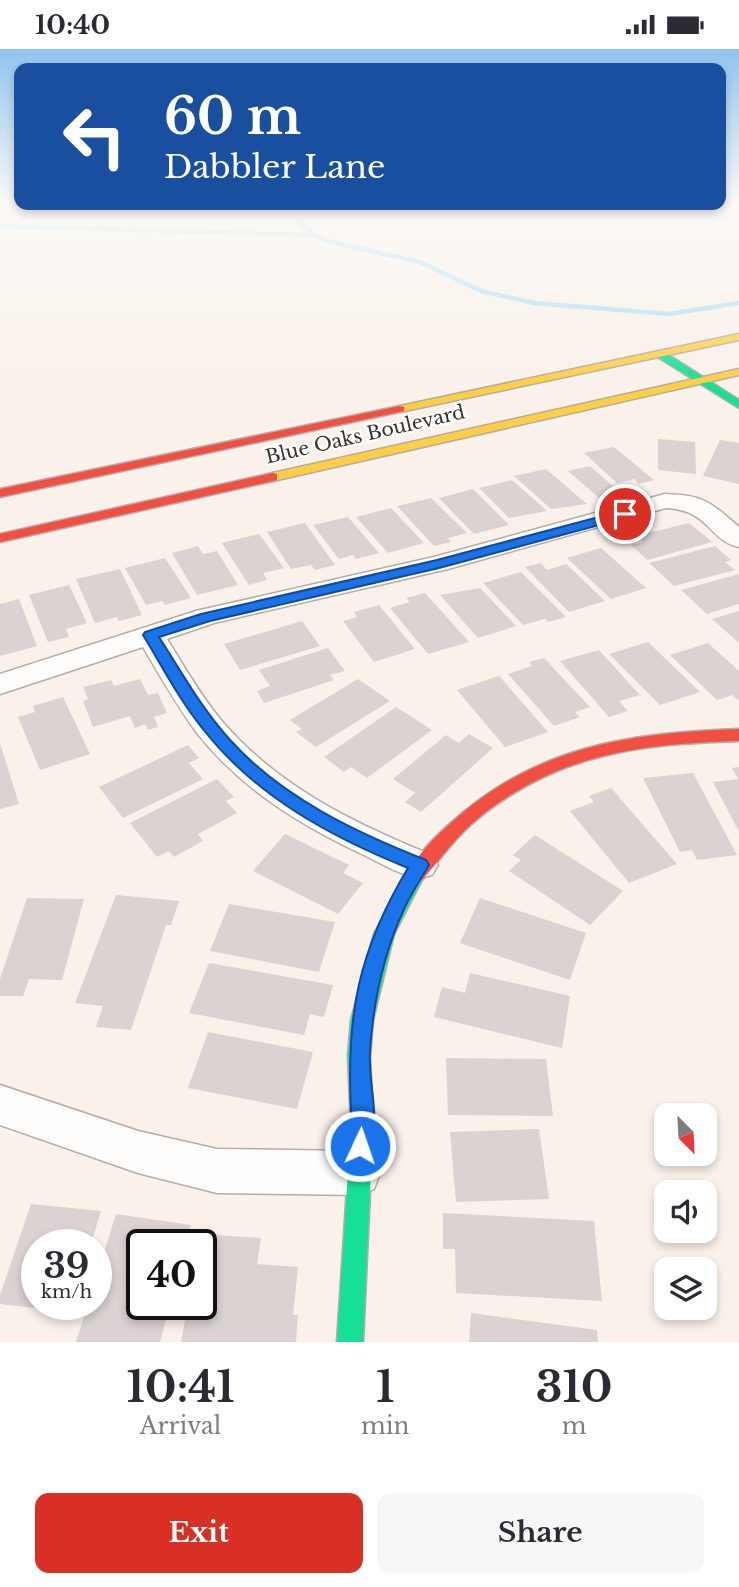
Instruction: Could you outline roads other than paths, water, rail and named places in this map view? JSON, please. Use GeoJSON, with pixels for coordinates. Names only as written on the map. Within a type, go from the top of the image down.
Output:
{"type":"FeatureCollection","features":[{"type":"Feature","properties":{"kind":"main road","name":"Blue Oaks Boulevard"},"geometry":{"type":"LineString","coordinates":[[0,493],[739,337]]}},
{"type":"Feature","properties":{"kind":"main road"},"geometry":{"type":"LineString","coordinates":[[683,349],[734,377]]}},
{"type":"Feature","properties":{"kind":"main road"},"geometry":{"type":"LineString","coordinates":[[660,354],[739,405]]}},
{"type":"Feature","properties":{"kind":"main road","name":"Blue Oaks Boulevard"},"geometry":{"type":"LineString","coordinates":[[0,538],[701,381],[734,377]]}},
{"type":"Feature","properties":{"kind":"main road"},"geometry":{"type":"LineString","coordinates":[[350,1342],[358,1248],[358,1173],[362,1118],[359,1054],[366,997],[378,950],[397,904],[420,865],[454,828],[495,795],[551,766],[615,745],[666,737],[739,736]]}},
{"type":"Feature","properties":{"kind":"street"},"geometry":{"type":"LineString","coordinates":[[0,684],[219,614],[499,548],[665,501],[690,502],[706,511],[739,540]]}},
{"type":"Feature","properties":{"kind":"street"},"geometry":{"type":"LineString","coordinates":[[150,635],[206,723],[228,748],[266,782],[302,809],[384,851],[420,865]]}},
{"type":"Feature","properties":{"kind":"street"},"geometry":{"type":"LineString","coordinates":[[0,1105],[138,1152],[217,1171],[358,1173]]}},
{"type":"Feature","properties":{"kind":"waterway"},"geometry":{"type":"LineString","coordinates":[[425,264],[481,291],[534,303],[669,314],[739,303]]}}]}
